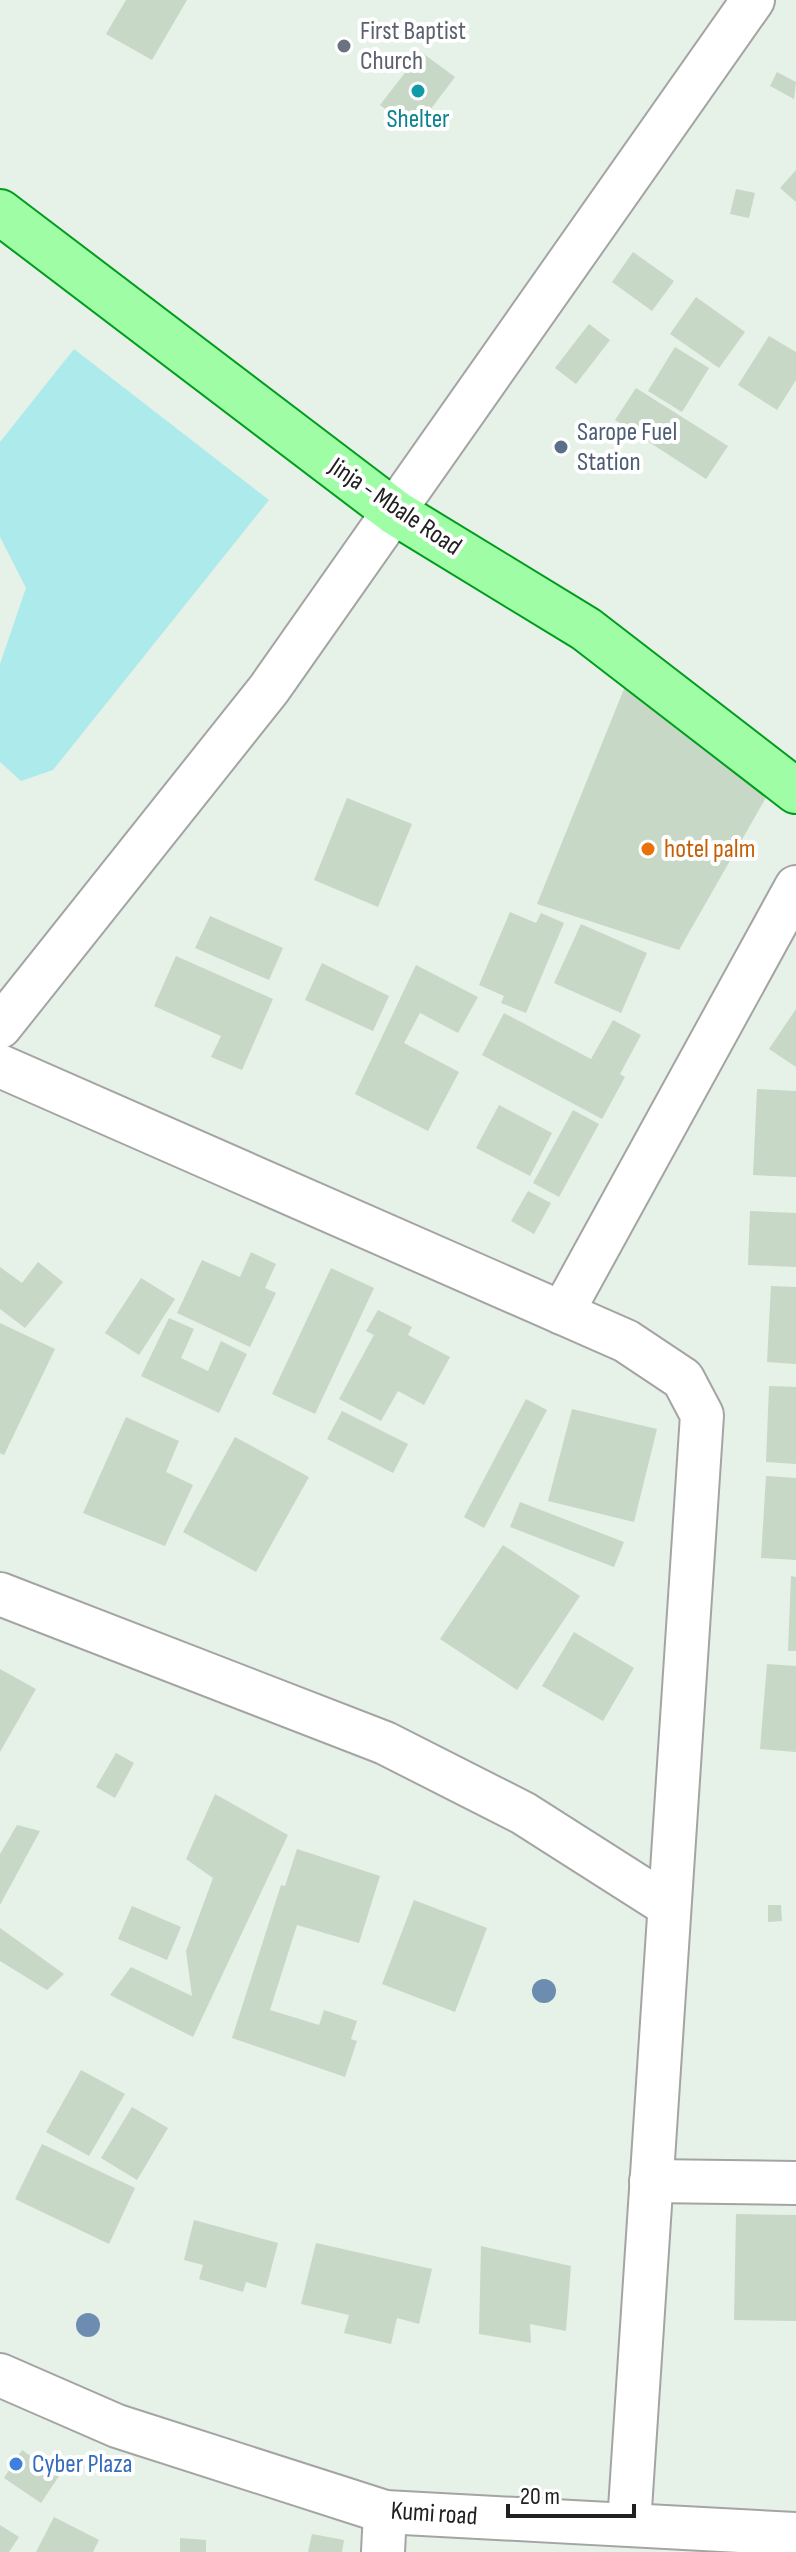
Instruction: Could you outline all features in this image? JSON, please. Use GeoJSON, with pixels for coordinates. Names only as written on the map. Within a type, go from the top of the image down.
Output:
{"type":"FeatureCollection","features":[{"type":"Feature","properties":{"kind":"main road","name":"Jinja - Mbale Road"},"geometry":{"type":"LineString","coordinates":[[0,212],[396,513],[586,629],[796,791]]}},
{"type":"Feature","properties":{"kind":"street"},"geometry":{"type":"LineString","coordinates":[[0,1027],[269,689],[396,513],[753,0]]}},
{"type":"Feature","properties":{"kind":"street"},"geometry":{"type":"LineString","coordinates":[[562,1313],[796,887]]}},
{"type":"Feature","properties":{"kind":"street"},"geometry":{"type":"LineString","coordinates":[[0,1066],[626,1341],[683,1379],[702,1415],[629,2524]]}},
{"type":"Feature","properties":{"kind":"street"},"geometry":{"type":"LineString","coordinates":[[0,1594],[385,1743],[523,1813],[669,1906]]}},
{"type":"Feature","properties":{"kind":"street"},"geometry":{"type":"LineString","coordinates":[[651,2181],[796,2183]]}},
{"type":"Feature","properties":{"kind":"street","name":"Kumi road"},"geometry":{"type":"LineString","coordinates":[[0,2375],[117,2426],[384,2532],[629,2524],[796,2534]]}},
{"type":"Feature","properties":{"kind":"shaded area"},"geometry":{"type":"Polygon","coordinates":[[[74,349],[269,500],[53,770],[21,781],[0,762],[0,664],[26,588],[0,537],[0,442],[74,349]]]}},
{"type":"Feature","properties":{"kind":"building"},"geometry":{"type":"Polygon","coordinates":[[[126,0],[187,0],[152,60],[106,34],[126,0]]]}},
{"type":"Feature","properties":{"kind":"building","name":"Shelter"},"geometry":{"type":"Polygon","coordinates":[[[421,52],[455,77],[414,131],[380,105],[421,52]]]}},
{"type":"Feature","properties":{"kind":"building"},"geometry":{"type":"Polygon","coordinates":[[[777,72],[796,82],[794,99],[770,86],[777,72]]]}},
{"type":"Feature","properties":{"kind":"building"},"geometry":{"type":"Polygon","coordinates":[[[796,170],[796,202],[780,188],[796,170]]]}},
{"type":"Feature","properties":{"kind":"building"},"geometry":{"type":"Polygon","coordinates":[[[736,189],[755,193],[749,218],[730,214],[736,189]]]}},
{"type":"Feature","properties":{"kind":"building"},"geometry":{"type":"Polygon","coordinates":[[[633,252],[674,281],[652,311],[612,282],[633,252]]]}},
{"type":"Feature","properties":{"kind":"building"},"geometry":{"type":"Polygon","coordinates":[[[696,297],[745,332],[719,368],[670,334],[696,297]]]}},
{"type":"Feature","properties":{"kind":"building"},"geometry":{"type":"Polygon","coordinates":[[[589,324],[610,340],[576,384],[555,368],[589,324]]]}},
{"type":"Feature","properties":{"kind":"building"},"geometry":{"type":"Polygon","coordinates":[[[769,336],[796,352],[796,380],[777,410],[738,385],[769,336]]]}},
{"type":"Feature","properties":{"kind":"building"},"geometry":{"type":"Polygon","coordinates":[[[675,347],[709,368],[682,412],[648,391],[675,347]]]}},
{"type":"Feature","properties":{"kind":"building"},"geometry":{"type":"Polygon","coordinates":[[[636,388],[728,446],[706,479],[615,420],[636,388]]]}},
{"type":"Feature","properties":{"kind":"building","name":"hotel palm"},"geometry":{"type":"Polygon","coordinates":[[[628,679],[768,794],[679,950],[537,904],[628,679]]]}},
{"type":"Feature","properties":{"kind":"building"},"geometry":{"type":"Polygon","coordinates":[[[347,798],[412,824],[378,907],[314,880],[347,798]]]}},
{"type":"Feature","properties":{"kind":"building"},"geometry":{"type":"Polygon","coordinates":[[[510,912],[536,923],[541,913],[564,923],[526,1013],[501,1003],[504,996],[479,985],[510,912]]]}},
{"type":"Feature","properties":{"kind":"building"},"geometry":{"type":"Polygon","coordinates":[[[210,916],[283,948],[269,980],[195,948],[210,916]]]}},
{"type":"Feature","properties":{"kind":"building"},"geometry":{"type":"Polygon","coordinates":[[[581,924],[647,953],[621,1013],[554,983],[581,924]]]}},
{"type":"Feature","properties":{"kind":"building"},"geometry":{"type":"Polygon","coordinates":[[[176,956],[273,999],[242,1070],[211,1057],[221,1036],[154,1006],[176,956]]]}},
{"type":"Feature","properties":{"kind":"building"},"geometry":{"type":"Polygon","coordinates":[[[322,963],[389,996],[373,1031],[305,1000],[322,963]]]}},
{"type":"Feature","properties":{"kind":"building"},"geometry":{"type":"Polygon","coordinates":[[[416,965],[478,997],[458,1033],[420,1013],[404,1043],[459,1072],[428,1131],[355,1094],[416,965]]]}},
{"type":"Feature","properties":{"kind":"building"},"geometry":{"type":"Polygon","coordinates":[[[796,1009],[796,1067],[769,1049],[796,1009]]]}},
{"type":"Feature","properties":{"kind":"building"},"geometry":{"type":"Polygon","coordinates":[[[504,1013],[591,1059],[613,1020],[641,1035],[620,1074],[625,1077],[602,1119],[482,1055],[504,1013]]]}},
{"type":"Feature","properties":{"kind":"building"},"geometry":{"type":"Polygon","coordinates":[[[757,1089],[796,1091],[796,1177],[753,1175],[757,1089]]]}},
{"type":"Feature","properties":{"kind":"building"},"geometry":{"type":"Polygon","coordinates":[[[499,1105],[552,1133],[530,1176],[476,1148],[499,1105]]]}},
{"type":"Feature","properties":{"kind":"building"},"geometry":{"type":"Polygon","coordinates":[[[573,1110],[599,1124],[559,1197],[533,1183],[573,1110]]]}},
{"type":"Feature","properties":{"kind":"building"},"geometry":{"type":"Polygon","coordinates":[[[528,1191],[551,1203],[534,1234],[511,1221],[528,1191]]]}},
{"type":"Feature","properties":{"kind":"building"},"geometry":{"type":"Polygon","coordinates":[[[750,1211],[796,1213],[796,1267],[748,1265],[750,1211]]]}},
{"type":"Feature","properties":{"kind":"building"},"geometry":{"type":"Polygon","coordinates":[[[251,1252],[276,1264],[265,1288],[276,1293],[250,1347],[177,1313],[202,1260],[240,1277],[251,1252]]]}},
{"type":"Feature","properties":{"kind":"building"},"geometry":{"type":"Polygon","coordinates":[[[38,1262],[63,1282],[25,1328],[0,1309],[0,1267],[22,1283],[38,1262]]]}},
{"type":"Feature","properties":{"kind":"building"},"geometry":{"type":"Polygon","coordinates":[[[331,1268],[374,1288],[315,1414],[272,1394],[331,1268]]]}},
{"type":"Feature","properties":{"kind":"building"},"geometry":{"type":"Polygon","coordinates":[[[141,1278],[175,1299],[139,1355],[105,1333],[141,1278]]]}},
{"type":"Feature","properties":{"kind":"building"},"geometry":{"type":"Polygon","coordinates":[[[771,1286],[796,1287],[796,1364],[767,1362],[771,1286]]]}},
{"type":"Feature","properties":{"kind":"building"},"geometry":{"type":"Polygon","coordinates":[[[378,1310],[412,1327],[408,1335],[450,1357],[424,1405],[398,1391],[381,1421],[339,1399],[374,1335],[366,1331],[378,1310]]]}},
{"type":"Feature","properties":{"kind":"building"},"geometry":{"type":"Polygon","coordinates":[[[169,1318],[194,1329],[181,1358],[208,1371],[221,1341],[247,1354],[219,1413],[141,1376],[169,1318]]]}},
{"type":"Feature","properties":{"kind":"building"},"geometry":{"type":"Polygon","coordinates":[[[0,1323],[55,1349],[4,1455],[0,1453],[0,1323]]]}},
{"type":"Feature","properties":{"kind":"building"},"geometry":{"type":"Polygon","coordinates":[[[769,1386],[796,1387],[796,1464],[766,1462],[769,1386]]]}},
{"type":"Feature","properties":{"kind":"building"},"geometry":{"type":"Polygon","coordinates":[[[526,1399],[547,1410],[484,1528],[464,1517],[526,1399]]]}},
{"type":"Feature","properties":{"kind":"building"},"geometry":{"type":"Polygon","coordinates":[[[572,1409],[657,1429],[634,1522],[548,1501],[572,1409]]]}},
{"type":"Feature","properties":{"kind":"building"},"geometry":{"type":"Polygon","coordinates":[[[342,1411],[408,1444],[393,1473],[327,1439],[342,1411]]]}},
{"type":"Feature","properties":{"kind":"building"},"geometry":{"type":"Polygon","coordinates":[[[126,1417],[179,1441],[166,1472],[193,1485],[165,1546],[83,1513],[126,1417]]]}},
{"type":"Feature","properties":{"kind":"building"},"geometry":{"type":"Polygon","coordinates":[[[235,1437],[309,1477],[256,1572],[183,1532],[235,1437]]]}},
{"type":"Feature","properties":{"kind":"building"},"geometry":{"type":"Polygon","coordinates":[[[766,1476],[796,1478],[796,1560],[761,1558],[766,1476]]]}},
{"type":"Feature","properties":{"kind":"building"},"geometry":{"type":"Polygon","coordinates":[[[520,1502],[624,1542],[614,1567],[510,1527],[520,1502]]]}},
{"type":"Feature","properties":{"kind":"building"},"geometry":{"type":"Polygon","coordinates":[[[503,1545],[580,1596],[517,1690],[440,1639],[503,1545]]]}},
{"type":"Feature","properties":{"kind":"building"},"geometry":{"type":"Polygon","coordinates":[[[791,1576],[796,1577],[796,1651],[788,1651],[791,1576]]]}},
{"type":"Feature","properties":{"kind":"building"},"geometry":{"type":"Polygon","coordinates":[[[574,1632],[634,1668],[603,1721],[542,1686],[574,1632]]]}},
{"type":"Feature","properties":{"kind":"building"},"geometry":{"type":"Polygon","coordinates":[[[767,1664],[796,1666],[796,1752],[760,1749],[767,1664]]]}},
{"type":"Feature","properties":{"kind":"building"},"geometry":{"type":"Polygon","coordinates":[[[0,1669],[36,1689],[0,1752],[0,1669]]]}},
{"type":"Feature","properties":{"kind":"building"},"geometry":{"type":"Polygon","coordinates":[[[116,1753],[134,1763],[115,1798],[96,1787],[116,1753]]]}},
{"type":"Feature","properties":{"kind":"building"},"geometry":{"type":"Polygon","coordinates":[[[215,1794],[288,1835],[193,2037],[110,1995],[131,1967],[192,1996],[186,1951],[213,1878],[186,1859],[215,1794]]]}},
{"type":"Feature","properties":{"kind":"building"},"geometry":{"type":"Polygon","coordinates":[[[17,1825],[40,1831],[0,1905],[0,1854],[17,1825]]]}},
{"type":"Feature","properties":{"kind":"building"},"geometry":{"type":"Polygon","coordinates":[[[297,1849],[380,1876],[359,1943],[297,1925],[270,2010],[319,2025],[324,2010],[357,2021],[351,2039],[357,2041],[345,2077],[232,2038],[281,1885],[285,1886],[297,1849]]]}},
{"type":"Feature","properties":{"kind":"building"},"geometry":{"type":"Polygon","coordinates":[[[414,1900],[487,1928],[455,2012],[382,1984],[414,1900]]]}},
{"type":"Feature","properties":{"kind":"building"},"geometry":{"type":"Polygon","coordinates":[[[768,1905],[781,1905],[782,1921],[768,1922],[768,1905]]]}},
{"type":"Feature","properties":{"kind":"building"},"geometry":{"type":"Polygon","coordinates":[[[132,1906],[181,1927],[167,1960],[118,1939],[132,1906]]]}},
{"type":"Feature","properties":{"kind":"building"},"geometry":{"type":"Polygon","coordinates":[[[0,1928],[64,1974],[47,1990],[0,1961],[0,1928]]]}},
{"type":"Feature","properties":{"kind":"building"},"geometry":{"type":"Polygon","coordinates":[[[81,2070],[125,2094],[89,2156],[46,2132],[81,2070]]]}},
{"type":"Feature","properties":{"kind":"building"},"geometry":{"type":"Polygon","coordinates":[[[132,2107],[168,2128],[137,2180],[101,2158],[132,2107]]]}},
{"type":"Feature","properties":{"kind":"building"},"geometry":{"type":"Polygon","coordinates":[[[42,2144],[135,2188],[109,2244],[15,2199],[42,2144]]]}},
{"type":"Feature","properties":{"kind":"building"},"geometry":{"type":"Polygon","coordinates":[[[736,2214],[796,2215],[796,2321],[734,2320],[736,2214]]]}},
{"type":"Feature","properties":{"kind":"building"},"geometry":{"type":"Polygon","coordinates":[[[194,2220],[278,2243],[266,2288],[246,2282],[243,2292],[199,2279],[203,2265],[184,2260],[194,2220]]]}},
{"type":"Feature","properties":{"kind":"building"},"geometry":{"type":"Polygon","coordinates":[[[316,2243],[432,2269],[419,2324],[397,2318],[391,2344],[344,2333],[349,2315],[301,2304],[316,2243]]]}},
{"type":"Feature","properties":{"kind":"building"},"geometry":{"type":"Polygon","coordinates":[[[481,2246],[571,2266],[566,2331],[530,2324],[531,2343],[479,2334],[481,2246]]]}},
{"type":"Feature","properties":{"kind":"building"},"geometry":{"type":"Polygon","coordinates":[[[22,2450],[59,2476],[41,2503],[4,2478],[22,2450]]]}},
{"type":"Feature","properties":{"kind":"building"},"geometry":{"type":"Polygon","coordinates":[[[54,2517],[99,2540],[93,2552],[36,2552],[54,2517]]]}},
{"type":"Feature","properties":{"kind":"building"},"geometry":{"type":"Polygon","coordinates":[[[0,2525],[19,2537],[9,2552],[0,2552],[0,2525]]]}},
{"type":"Feature","properties":{"kind":"building"},"geometry":{"type":"Polygon","coordinates":[[[312,2534],[344,2540],[342,2552],[308,2552],[312,2534]]]}},
{"type":"Feature","properties":{"kind":"building"},"geometry":{"type":"Polygon","coordinates":[[[180,2538],[206,2540],[206,2552],[180,2552],[180,2538]]]}},
{"type":"Feature","properties":{"kind":"place","name":"First Baptist Church"},"geometry":{"type":"Point","coordinates":[344,46]}},
{"type":"Feature","properties":{"kind":"place","name":"Shelter"},"geometry":{"type":"Point","coordinates":[418,91]}},
{"type":"Feature","properties":{"kind":"place","name":"Sarope Fuel Station"},"geometry":{"type":"Point","coordinates":[561,447]}},
{"type":"Feature","properties":{"kind":"place","name":"hotel palm"},"geometry":{"type":"Point","coordinates":[648,849]}},
{"type":"Feature","properties":{"kind":"place","name":"Cyber Plaza"},"geometry":{"type":"Point","coordinates":[16,2464]}}]}
